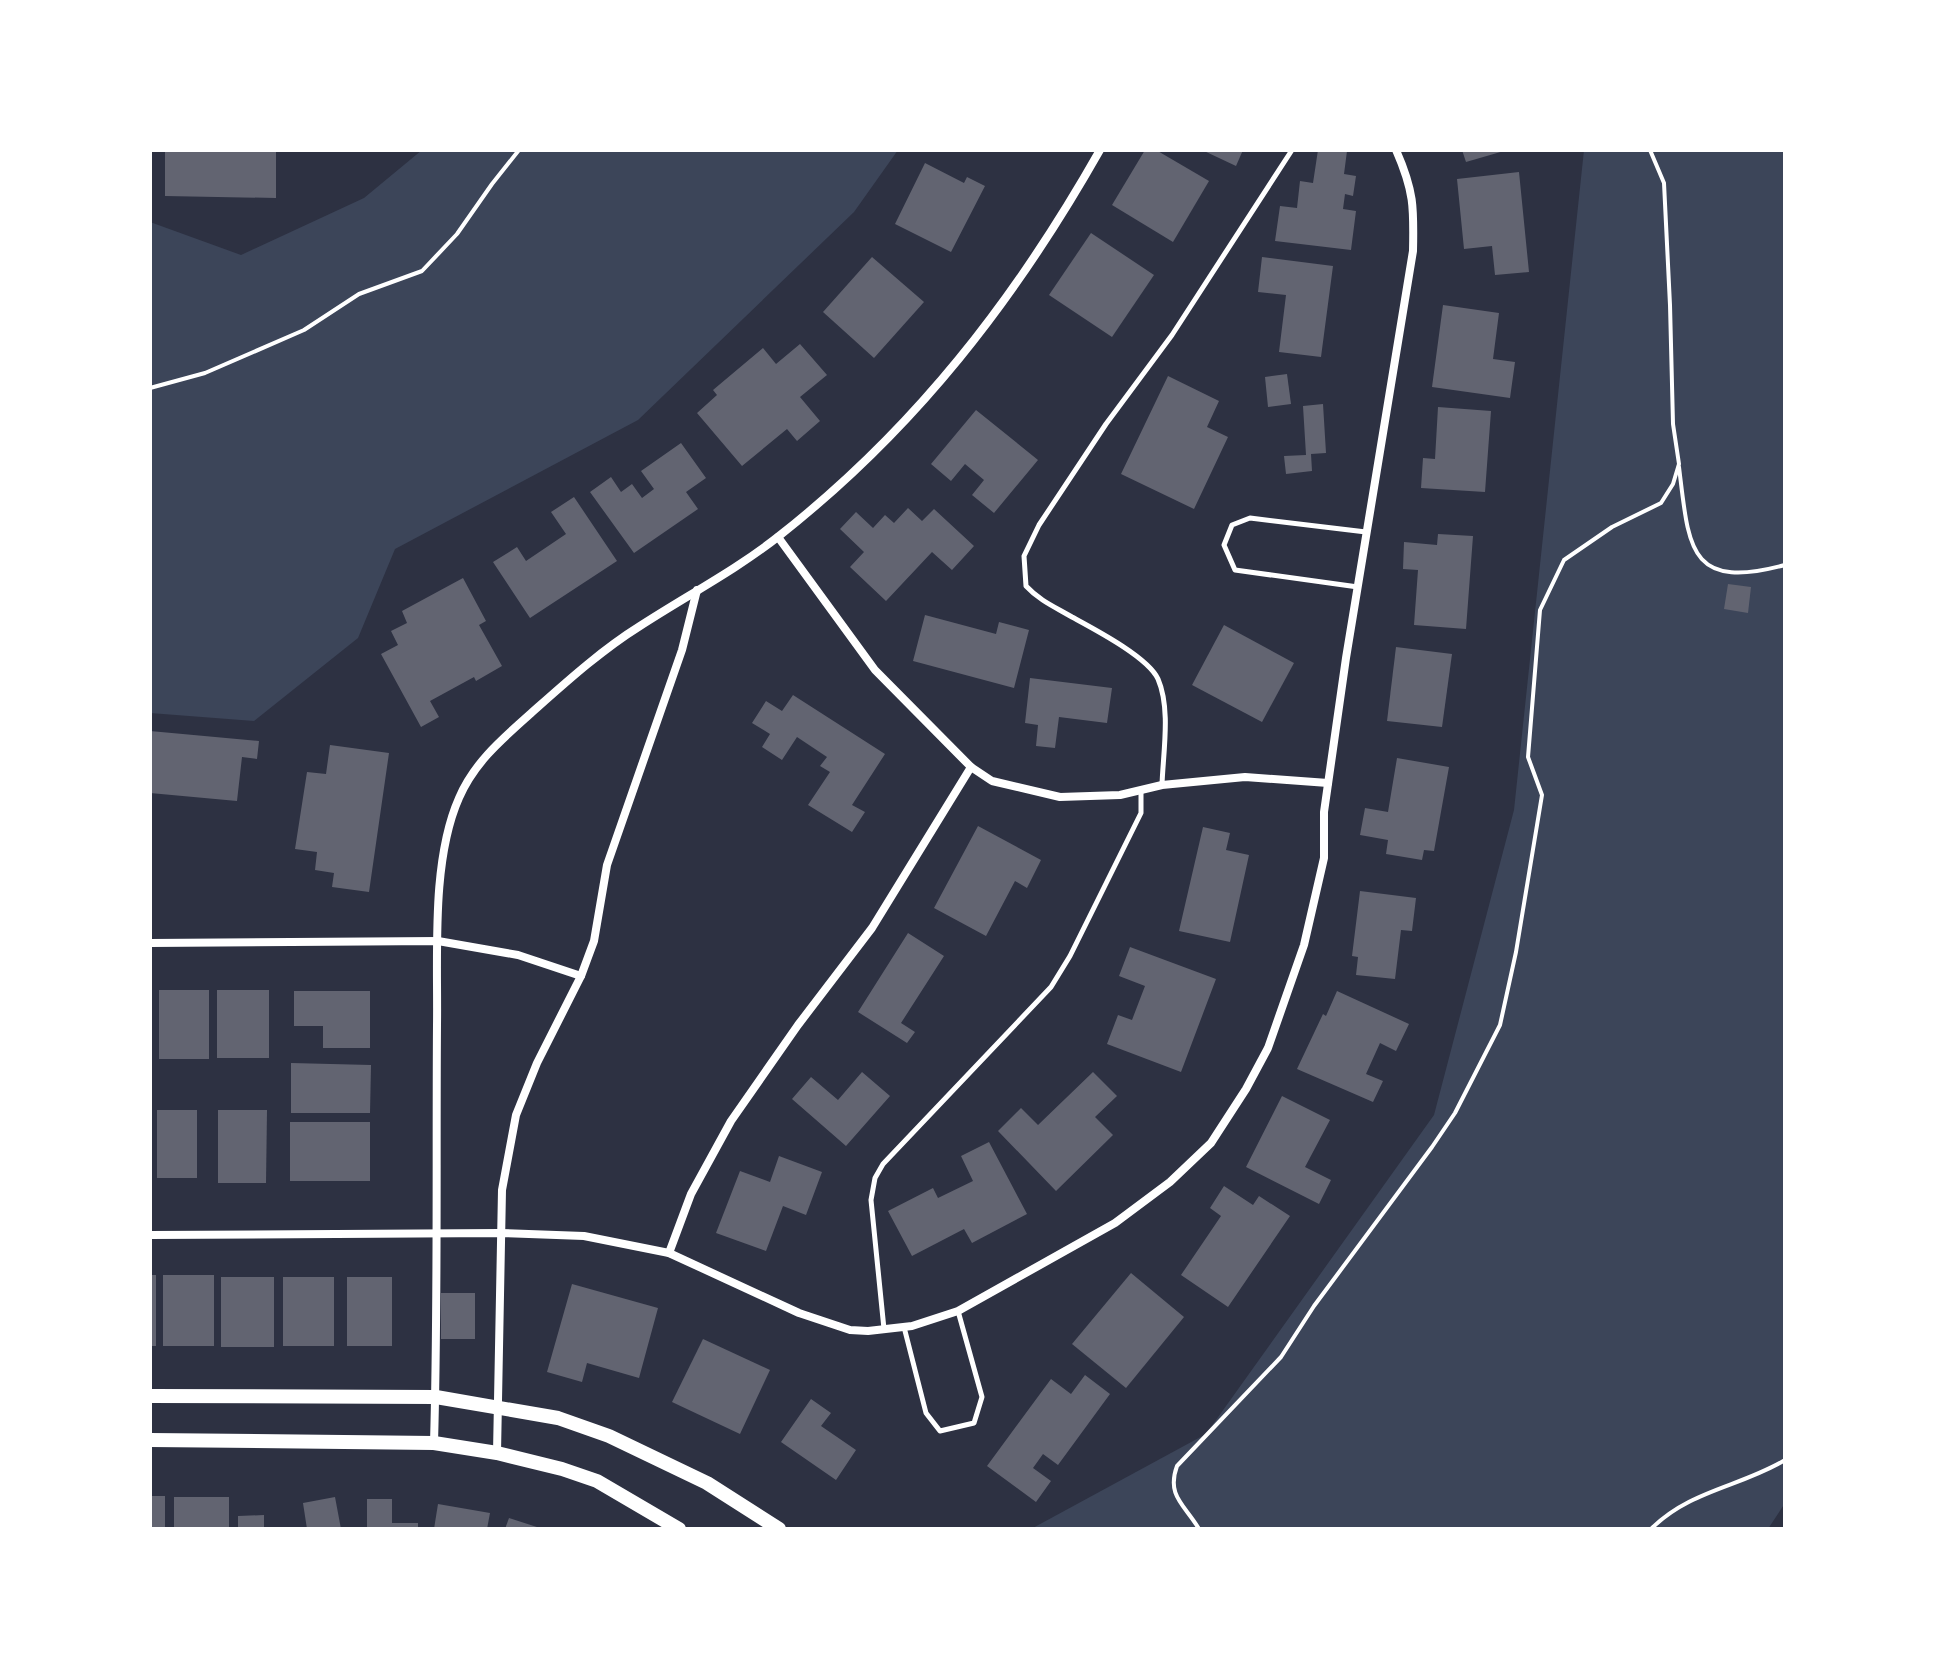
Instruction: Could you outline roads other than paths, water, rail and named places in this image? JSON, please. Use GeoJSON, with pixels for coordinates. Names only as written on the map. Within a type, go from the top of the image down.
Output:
{"type":"FeatureCollection","features":[{"type":"Feature","properties":{"kind":"main road"},"geometry":{"type":"LineString","coordinates":[[150,1396],[436,1397],[558,1418],[645,1452],[707,1483],[779,1529]]}},
{"type":"Feature","properties":{"kind":"main road"},"geometry":{"type":"LineString","coordinates":[[150,1440],[434,1443],[497,1453],[597,1481],[679,1529]]}},
{"type":"Feature","properties":{"kind":"street"},"geometry":{"type":"LineString","coordinates":[[434,1443],[438,941],[443,848],[458,799],[480,760],[572,677],[635,629],[778,537],[851,474],[915,411],[983,332],[1011,293],[1100,150]]}},
{"type":"Feature","properties":{"kind":"street"},"geometry":{"type":"LineString","coordinates":[[150,1235],[500,1233],[584,1236],[669,1253],[799,1313],[850,1330],[884,1330],[958,1311],[1115,1223],[1190,1165],[1211,1143],[1268,1048],[1304,945],[1324,858],[1324,812],[1328,783],[1413,251],[1411,184],[1396,150]]}},
{"type":"Feature","properties":{"kind":"street"},"geometry":{"type":"LineString","coordinates":[[778,537],[875,670],[971,767],[992,781],[1060,797],[1120,795],[1162,785],[1245,777],[1328,783]]}},
{"type":"Feature","properties":{"kind":"street"},"geometry":{"type":"LineString","coordinates":[[497,1453],[502,1190],[516,1115],[537,1063],[581,976],[594,941],[607,865],[682,650],[697,589]]}},
{"type":"Feature","properties":{"kind":"street"},"geometry":{"type":"LineString","coordinates":[[669,1253],[691,1194],[731,1121],[798,1025],[872,928],[971,767]]}},
{"type":"Feature","properties":{"kind":"street"},"geometry":{"type":"LineString","coordinates":[[150,943],[438,941],[518,955],[581,976]]}},
{"type":"Feature","properties":{"kind":"lane"},"geometry":{"type":"LineString","coordinates":[[1162,785],[1164,718],[1157,676],[1126,650],[1041,601],[1026,586],[1024,556],[1039,525],[1106,424],[1172,335],[1292,150]]}},
{"type":"Feature","properties":{"kind":"lane"},"geometry":{"type":"LineString","coordinates":[[1358,587],[1235,570],[1224,545],[1232,525],[1250,518],[1367,532]]}},
{"type":"Feature","properties":{"kind":"lane"},"geometry":{"type":"LineString","coordinates":[[884,1330],[871,1200],[875,1178],[883,1164],[1051,987],[1070,956],[1141,813],[1141,790]]}},
{"type":"Feature","properties":{"kind":"lane"},"geometry":{"type":"LineString","coordinates":[[904,1327],[926,1413],[940,1431],[974,1423],[982,1397],[958,1311]]}}]}
